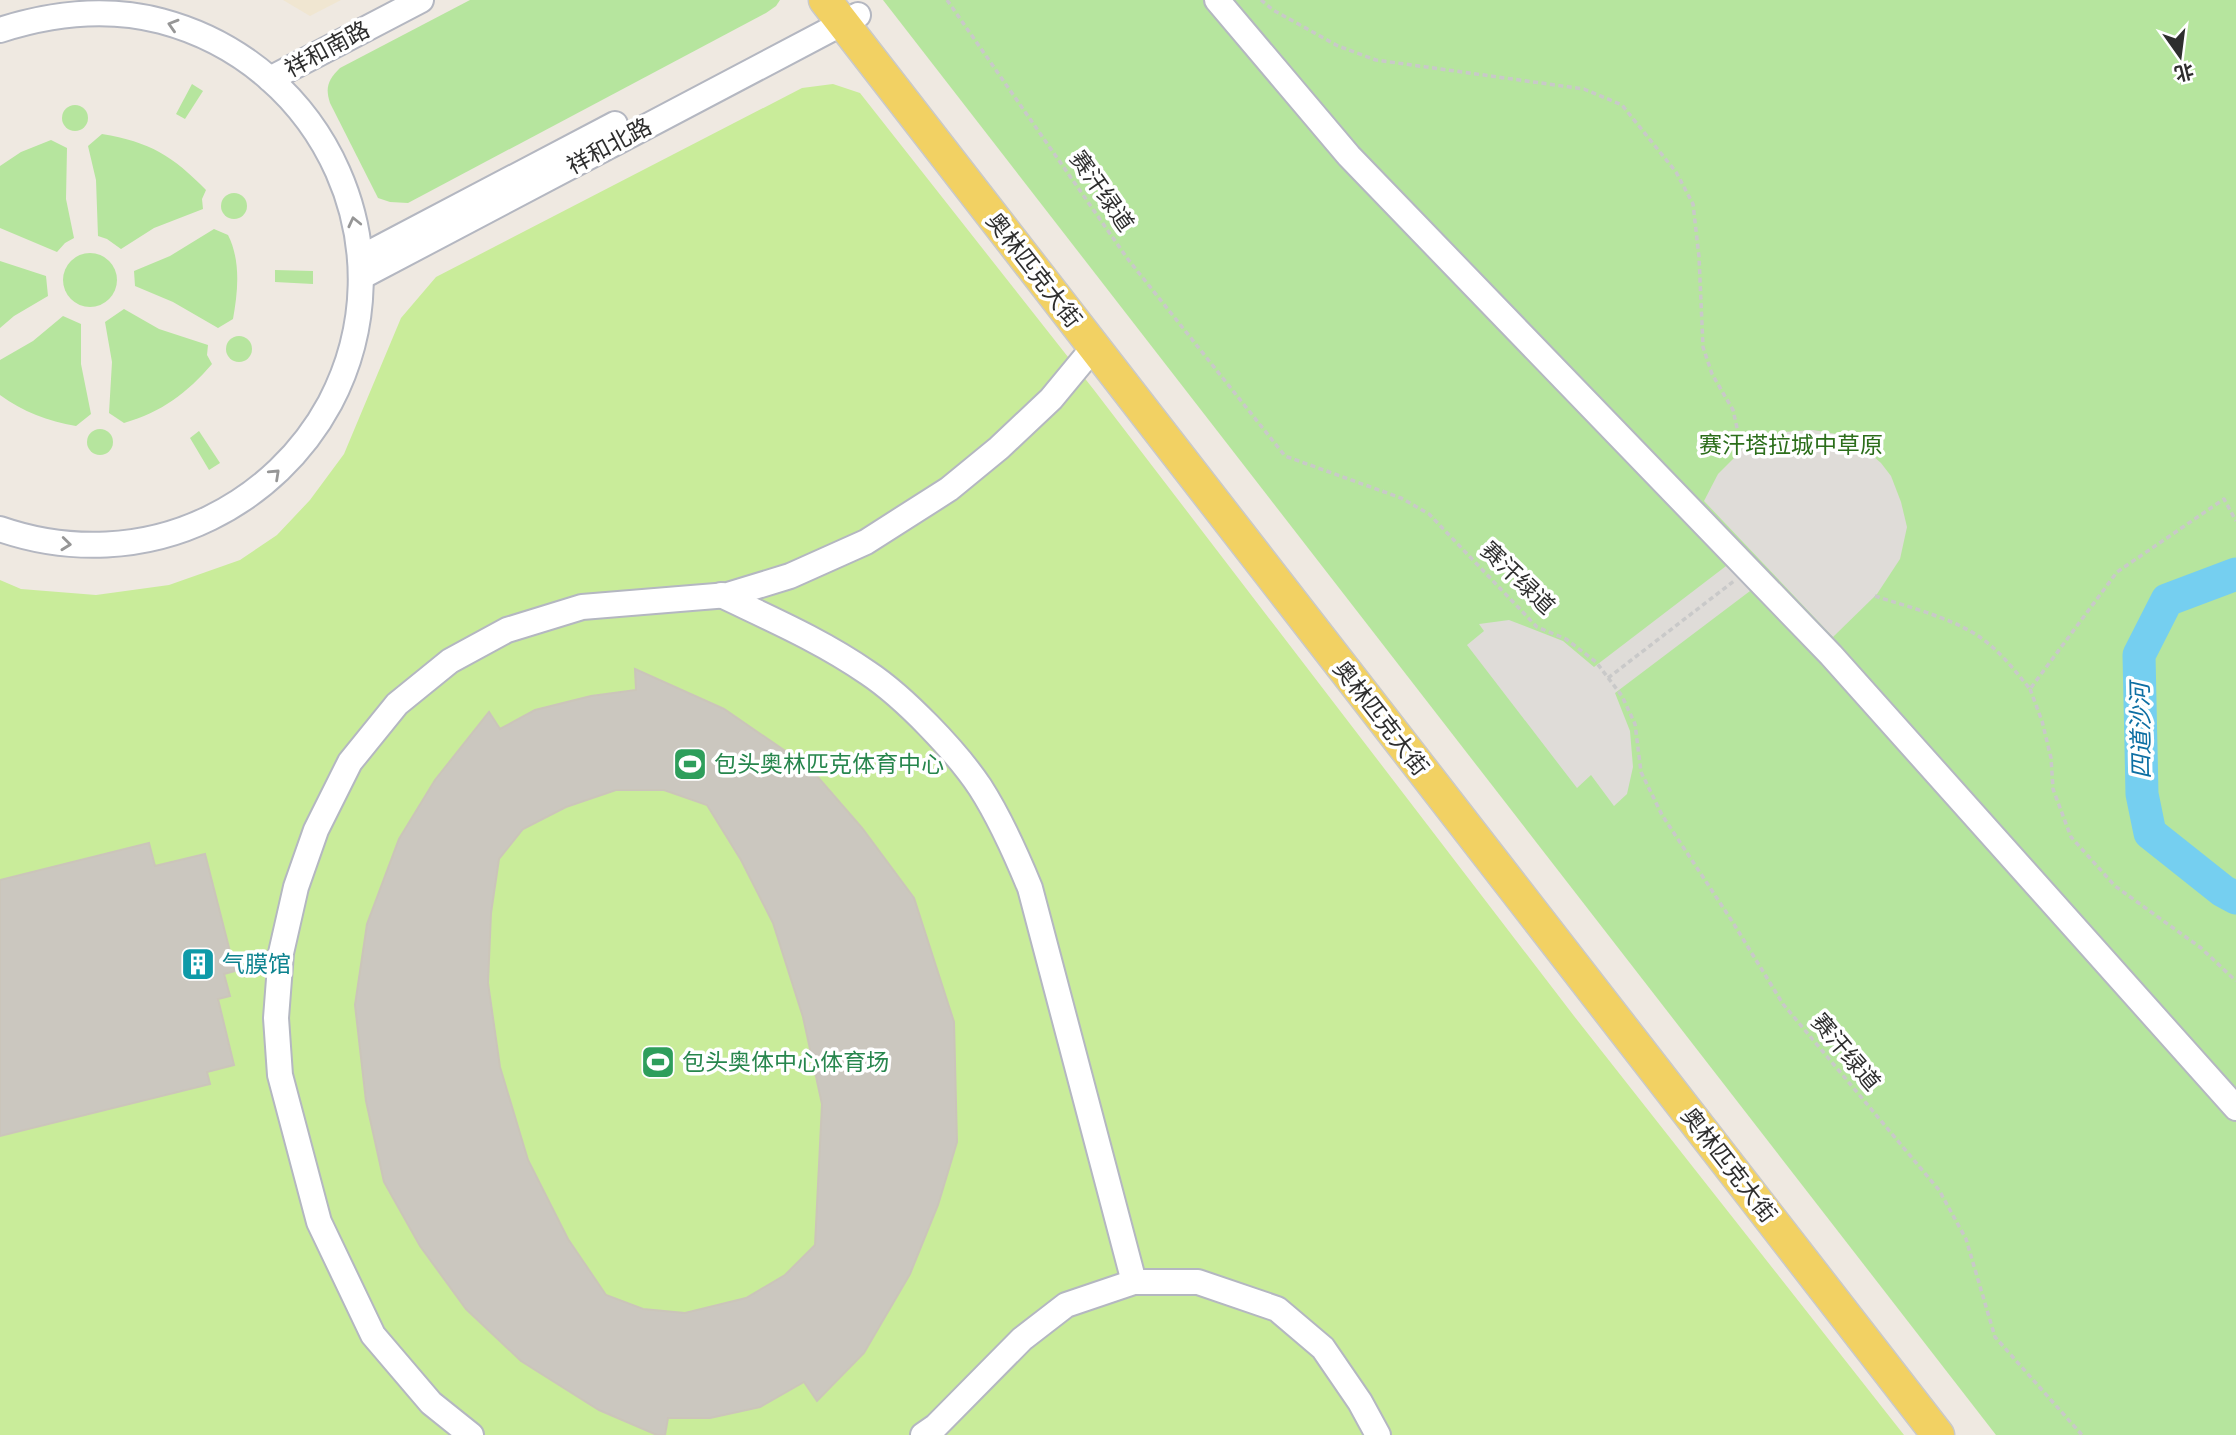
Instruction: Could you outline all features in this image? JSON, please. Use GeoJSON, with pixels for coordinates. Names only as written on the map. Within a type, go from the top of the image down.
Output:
{"type":"FeatureCollection","features":[{"type":"Feature","properties":{"kind":"main road","name":"奥林匹克大街"},"geometry":{"type":"LineString","coordinates":[[842,8],[1094,347],[1938,1435]]}},
{"type":"Feature","properties":{"kind":"main road","name":"奥林匹克大街"},"geometry":{"type":"LineString","coordinates":[[842,8],[1959,1435]]}},
{"type":"Feature","properties":{"kind":"street","name":"祥和南路"},"geometry":{"type":"LineString","coordinates":[[263,73],[384,0]]}},
{"type":"Feature","properties":{"kind":"street","name":"祥和南路"},"geometry":{"type":"LineString","coordinates":[[263,73],[421,0]]}},
{"type":"Feature","properties":{"kind":"street"},"geometry":{"type":"LineString","coordinates":[[1217,0],[1349,156],[1831,655],[2236,1108]]}},
{"type":"Feature","properties":{"kind":"street","name":"祥和北路"},"geometry":{"type":"LineString","coordinates":[[360,268],[842,8]]}},
{"type":"Feature","properties":{"kind":"street"},"geometry":{"type":"LineString","coordinates":[[0,30],[50,16],[78,13],[132,15],[186,29],[235,53],[263,73],[298,106],[329,151],[350,202],[360,268],[354,337],[337,390],[302,446],[269,480],[247,497],[197,525],[170,534],[114,545],[57,543],[0,529]]}},
{"type":"Feature","properties":{"kind":"street"},"geometry":{"type":"LineString","coordinates":[[471,1435],[431,1403],[373,1335],[319,1222],[280,1074],[276,1018],[281,953],[296,887],[317,830],[350,762],[397,704],[450,661],[507,630],[582,607],[721,595],[790,576],[866,542],[949,489],[999,448],[1051,399],[1094,347]]}},
{"type":"Feature","properties":{"kind":"street"},"geometry":{"type":"LineString","coordinates":[[721,595],[802,634],[869,673],[930,727],[980,787],[1016,853],[1030,888],[1134,1282]]}},
{"type":"Feature","properties":{"kind":"street"},"geometry":{"type":"LineString","coordinates":[[923,1435],[936,1426],[1022,1339],[1066,1305],[1134,1282],[1198,1282],[1278,1309],[1323,1348],[1360,1402],[1378,1435]]}},
{"type":"Feature","properties":{"kind":"path","name":"赛汗绿道"},"geometry":{"type":"LineString","coordinates":[[947,0],[1127,258],[1285,456],[1401,498],[1429,514],[1537,627],[1566,639],[1596,662],[1622,696],[1635,724],[1641,772],[1662,815],[1783,1004],[1939,1191],[1966,1239],[1995,1337],[2082,1435]]}},
{"type":"Feature","properties":{"kind":"path"},"geometry":{"type":"LineString","coordinates":[[1261,0],[1273,10],[1338,46],[1376,61],[1584,89],[1622,105],[1676,172],[1693,204],[1699,257],[1703,347],[1712,374],[1733,410],[1742,450]]}},
{"type":"Feature","properties":{"kind":"path"},"geometry":{"type":"LineString","coordinates":[[2030,689],[2117,572],[2224,499],[2236,521]]}},
{"type":"Feature","properties":{"kind":"path"},"geometry":{"type":"LineString","coordinates":[[1608,678],[1750,570]]}},
{"type":"Feature","properties":{"kind":"path"},"geometry":{"type":"LineString","coordinates":[[1875,596],[1980,637],[2006,659],[2030,689],[2042,721],[2051,758],[2053,789],[2071,838],[2115,886],[2202,948],[2236,981]]}},
{"type":"Feature","properties":{"kind":"shaded area"},"geometry":{"type":"Polygon","coordinates":[[[283,0],[341,0],[310,16],[283,0]]]}},
{"type":"Feature","properties":{"kind":"shaded area"},"geometry":{"type":"Polygon","coordinates":[[[1813,430],[1836,434],[1857,442],[1881,463],[1891,476],[1907,527],[1900,559],[1877,594],[1833,637],[1704,501],[1718,474],[1742,450],[1761,439],[1783,432],[1813,430]]]}},
{"type":"Feature","properties":{"kind":"shaded area"},"geometry":{"type":"Polygon","coordinates":[[[1730,563],[1754,588],[1615,693],[1630,731],[1633,767],[1627,794],[1614,806],[1591,775],[1577,788],[1467,645],[1484,631],[1479,624],[1509,620],[1563,641],[1594,667],[1730,563]]]}},
{"type":"Feature","properties":{"kind":"green space"},"geometry":{"type":"Polygon","coordinates":[[[470,0],[780,0],[766,13],[408,203],[378,198],[330,103],[330,80],[340,68],[470,0]]]}},
{"type":"Feature","properties":{"kind":"green space","name":"赛汗塔拉城中草原"},"geometry":{"type":"Polygon","coordinates":[[[883,0],[2236,0],[2236,1435],[1996,1435],[883,0]]]}},
{"type":"Feature","properties":{"kind":"green space"},"geometry":{"type":"Polygon","coordinates":[[[192,84],[203,91],[185,119],[176,114],[192,84]]]}},
{"type":"Feature","properties":{"kind":"green space","name":"包头奥林匹克体育中心"},"geometry":{"type":"Polygon","coordinates":[[[833,84],[860,93],[1094,390],[1574,1016],[1904,1435],[0,1435],[0,580],[21,589],[96,595],[169,585],[240,560],[277,535],[310,500],[344,454],[401,318],[436,277],[802,88],[833,84]]]}},
{"type":"Feature","properties":{"kind":"green space"},"geometry":{"type":"Polygon","coordinates":[[[75,105],[85,108],[88,118],[85,128],[75,131],[65,128],[62,118],[65,108],[75,105]]]}},
{"type":"Feature","properties":{"kind":"green space"},"geometry":{"type":"Polygon","coordinates":[[[102,134],[134,141],[171,159],[206,190],[202,199],[203,209],[154,228],[121,249],[98,236],[96,180],[88,146],[102,134]]]}},
{"type":"Feature","properties":{"kind":"green space"},"geometry":{"type":"Polygon","coordinates":[[[51,140],[67,148],[66,199],[74,238],[57,252],[0,228],[0,166],[21,152],[51,140]]]}},
{"type":"Feature","properties":{"kind":"green space"},"geometry":{"type":"Polygon","coordinates":[[[234,193],[244,196],[247,206],[244,216],[234,219],[224,216],[221,206],[224,196],[234,193]]]}},
{"type":"Feature","properties":{"kind":"green space"},"geometry":{"type":"Polygon","coordinates":[[[214,229],[228,235],[235,255],[237,276],[233,319],[218,328],[173,302],[135,286],[134,271],[170,256],[214,229]]]}},
{"type":"Feature","properties":{"kind":"green space"},"geometry":{"type":"Polygon","coordinates":[[[90,253],[109,261],[117,280],[109,299],[90,307],[71,299],[63,280],[71,261],[90,253]]]}},
{"type":"Feature","properties":{"kind":"green space"},"geometry":{"type":"Polygon","coordinates":[[[0,261],[46,276],[48,296],[14,316],[0,328],[0,261]]]}},
{"type":"Feature","properties":{"kind":"green space"},"geometry":{"type":"Polygon","coordinates":[[[275,270],[313,271],[313,284],[275,282],[275,270]]]}},
{"type":"Feature","properties":{"kind":"green space"},"geometry":{"type":"Polygon","coordinates":[[[124,309],[159,329],[208,345],[207,355],[212,364],[173,400],[124,423],[109,413],[112,362],[105,322],[124,309]]]}},
{"type":"Feature","properties":{"kind":"green space"},"geometry":{"type":"Polygon","coordinates":[[[63,316],[81,324],[81,364],[91,414],[76,426],[36,415],[0,395],[0,360],[33,341],[63,316]]]}},
{"type":"Feature","properties":{"kind":"green space"},"geometry":{"type":"Polygon","coordinates":[[[239,336],[249,339],[252,349],[249,359],[239,362],[229,359],[226,349],[229,339],[239,336]]]}},
{"type":"Feature","properties":{"kind":"green space"},"geometry":{"type":"Polygon","coordinates":[[[100,429],[110,432],[113,442],[110,452],[100,455],[90,452],[87,442],[90,432],[100,429]]]}},
{"type":"Feature","properties":{"kind":"green space"},"geometry":{"type":"Polygon","coordinates":[[[199,431],[220,463],[209,470],[190,438],[199,431]]]}},
{"type":"Feature","properties":{"kind":"building","name":"包头奥体中心体育场"},"geometry":{"type":"Polygon","coordinates":[[[635,669],[724,709],[810,768],[862,828],[914,898],[954,1022],[957,1142],[938,1205],[910,1274],[864,1353],[817,1401],[804,1382],[760,1407],[710,1418],[668,1418],[665,1435],[657,1435],[599,1410],[521,1361],[466,1309],[420,1246],[384,1182],[366,1101],[355,1005],[367,924],[399,839],[435,780],[489,712],[500,729],[535,710],[591,696],[636,690],[635,669]],[[616,790],[566,807],[523,829],[499,859],[491,913],[488,983],[500,1067],[528,1160],[568,1239],[606,1295],[643,1309],[685,1313],[746,1298],[785,1275],[815,1245],[822,1104],[803,1017],[773,923],[741,860],[707,805],[664,790],[616,790]]]}},
{"type":"Feature","properties":{"kind":"building"},"geometry":{"type":"Polygon","coordinates":[[[149,843],[155,866],[205,854],[235,971],[224,974],[230,996],[218,999],[234,1065],[207,1072],[210,1084],[0,1136],[0,880],[149,843]]]}},
{"type":"Feature","properties":{"kind":"waterway","name":"四道沙河"},"geometry":{"type":"LineString","coordinates":[[2236,574],[2167,600],[2139,655],[2142,794],[2150,833],[2223,891],[2236,898]]}},
{"type":"Feature","properties":{"kind":"place","name":"包头奥林匹克体育中心"},"geometry":{"type":"Point","coordinates":[690,764]}},
{"type":"Feature","properties":{"kind":"place","name":"气膜馆"},"geometry":{"type":"Point","coordinates":[198,964]}},
{"type":"Feature","properties":{"kind":"place","name":"包头奥体中心体育场"},"geometry":{"type":"Point","coordinates":[658,1062]}}]}
